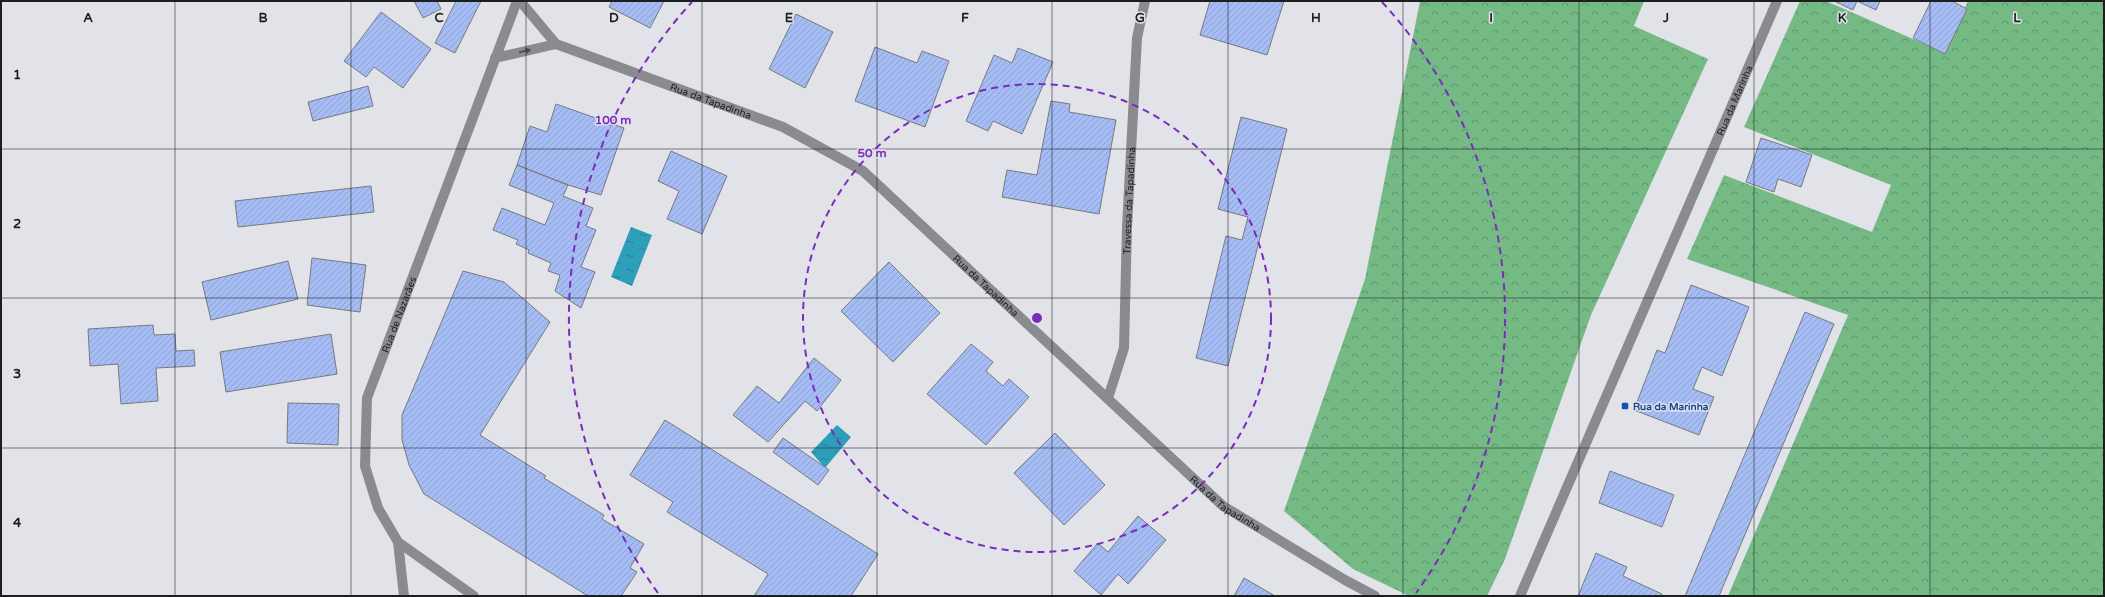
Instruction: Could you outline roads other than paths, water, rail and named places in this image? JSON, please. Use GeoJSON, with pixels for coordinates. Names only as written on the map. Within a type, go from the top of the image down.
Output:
{"type":"FeatureCollection","features":[{"type":"Feature","properties":{"kind":"street","name":"Rua de Nazarães"},"geometry":{"type":"LineString","coordinates":[[474,596],[398,542],[378,508],[366,466],[367,398],[517,1]]}},
{"type":"Feature","properties":{"kind":"street","name":"Rua da Tapadinha"},"geometry":{"type":"LineString","coordinates":[[520,1],[556,44],[783,127],[863,171],[1223,506],[1345,580],[1375,596]]}},
{"type":"Feature","properties":{"kind":"street","name":"Travessa da Tapadinha"},"geometry":{"type":"LineString","coordinates":[[1108,398],[1124,348],[1127,227],[1137,38],[1145,1]]}},
{"type":"Feature","properties":{"kind":"street","name":"Rua da Marinha"},"geometry":{"type":"LineString","coordinates":[[1520,596],[1777,1]]}},
{"type":"Feature","properties":{"kind":"street"},"geometry":{"type":"LineString","coordinates":[[495,58],[556,44]]}},
{"type":"Feature","properties":{"kind":"street"},"geometry":{"type":"LineString","coordinates":[[398,542],[404,596]]}},
{"type":"Feature","properties":{"kind":"water"},"geometry":{"type":"Polygon","coordinates":[[[631,227],[652,235],[632,286],[611,277],[631,227]]]}},
{"type":"Feature","properties":{"kind":"water"},"geometry":{"type":"Polygon","coordinates":[[[837,425],[851,437],[825,468],[811,452],[837,425]]]}},
{"type":"Feature","properties":{"kind":"place","name":"Rua da Marinha"},"geometry":{"type":"Point","coordinates":[1625,406]}}]}
